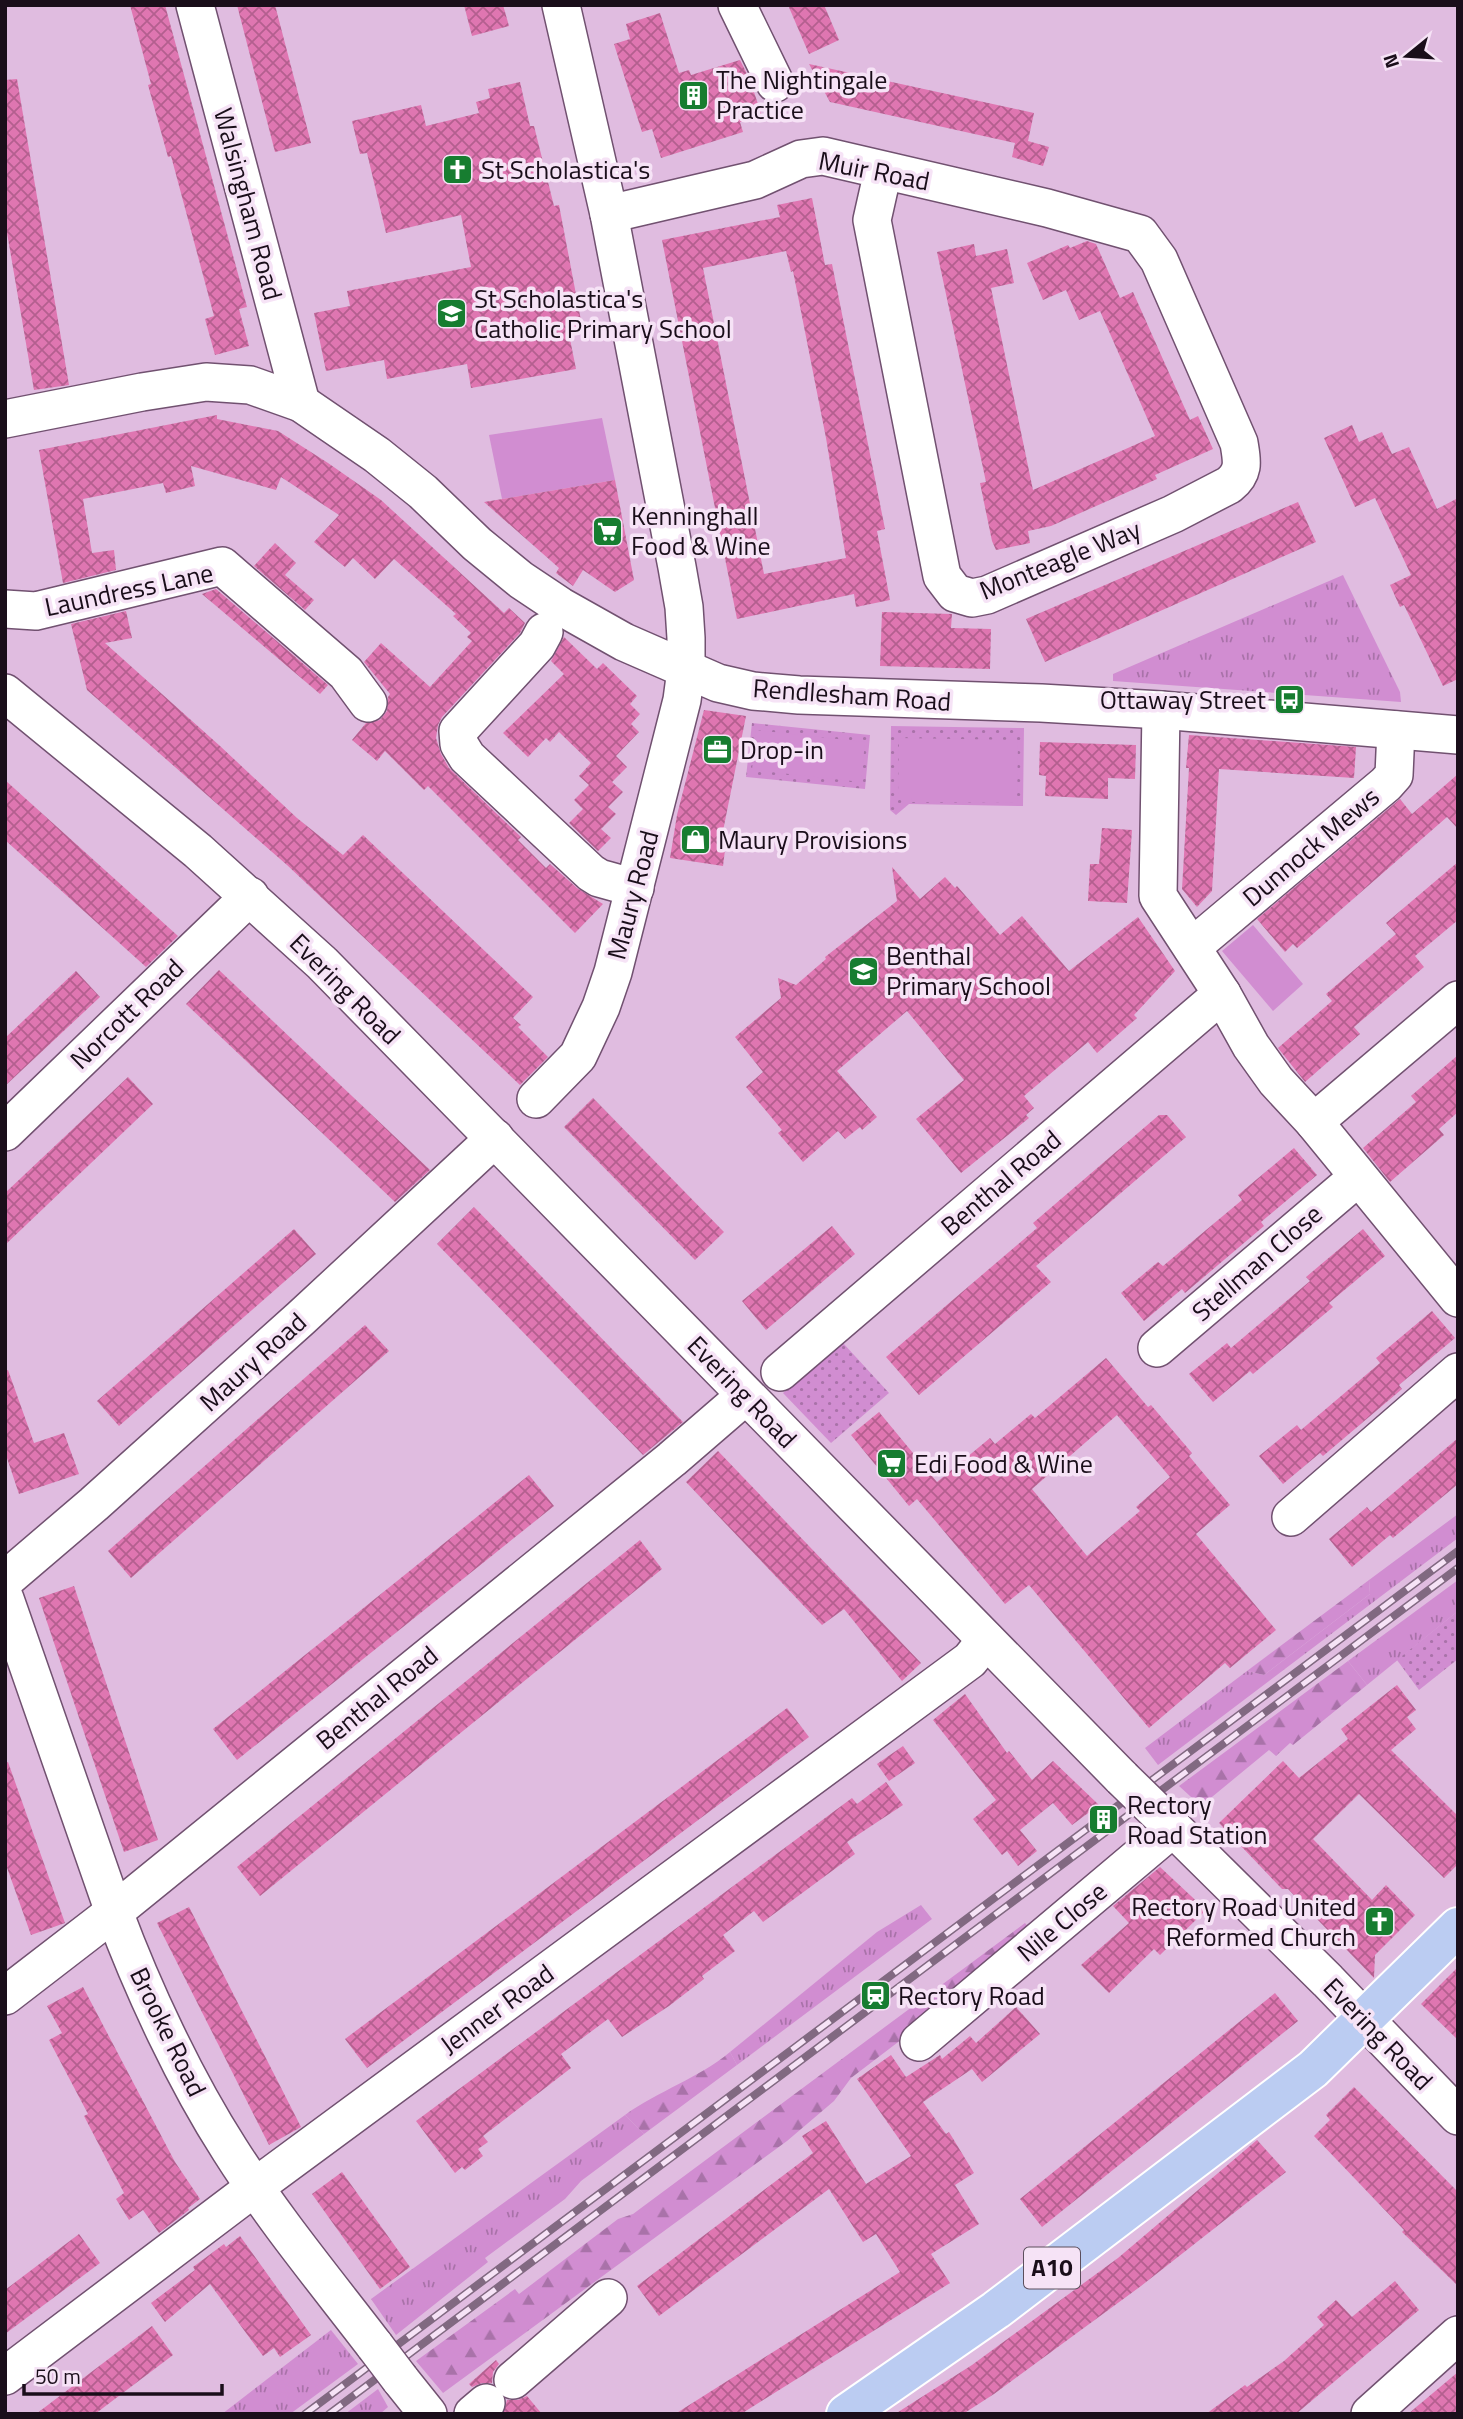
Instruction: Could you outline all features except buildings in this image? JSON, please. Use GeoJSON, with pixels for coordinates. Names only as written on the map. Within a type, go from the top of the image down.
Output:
{"type":"FeatureCollection","features":[{"type":"Feature","properties":{"kind":"highway","name":"A10"},"geometry":{"type":"LineString","coordinates":[[846,2414],[996,2310],[1313,2069],[1458,1927]]}},
{"type":"Feature","properties":{"kind":"street","name":"Walsingham Road"},"geometry":{"type":"LineString","coordinates":[[195,5],[301,403]]}},
{"type":"Feature","properties":{"kind":"street","name":"Maury Road"},"geometry":{"type":"LineString","coordinates":[[536,1099],[578,1056],[601,1007],[635,888],[678,719],[687,670],[684,607],[610,214],[561,5]]}},
{"type":"Feature","properties":{"kind":"street"},"geometry":{"type":"LineString","coordinates":[[737,5],[775,83]]}},
{"type":"Feature","properties":{"kind":"street","name":"Muir Road"},"geometry":{"type":"LineString","coordinates":[[610,214],[755,180],[801,159],[823,156],[1047,208],[1140,234]]}},
{"type":"Feature","properties":{"kind":"street","name":"Monteagle Way"},"geometry":{"type":"LineString","coordinates":[[883,170],[872,220],[942,576],[955,593],[972,598],[1002,589],[1173,514],[1237,479],[1243,465],[1239,443],[1158,260],[1147,240],[1140,234]]}},
{"type":"Feature","properties":{"kind":"street","name":"Rendlesham Road"},"geometry":{"type":"LineString","coordinates":[[5,419],[206,382],[250,385],[301,403],[377,455],[423,492],[477,544],[522,580],[589,623],[718,683],[753,691],[1161,710],[1458,735]]}},
{"type":"Feature","properties":{"kind":"street","name":"Laundress Lane"},"geometry":{"type":"LineString","coordinates":[[5,609],[36,611],[222,566],[346,673],[368,703]]}},
{"type":"Feature","properties":{"kind":"street"},"geometry":{"type":"LineString","coordinates":[[544,632],[537,645],[457,730],[459,744],[467,757],[591,873],[599,878],[635,888]]}},
{"type":"Feature","properties":{"kind":"street","name":"Evering Road"},"geometry":{"type":"LineString","coordinates":[[5,693],[198,850],[322,963],[745,1396],[1458,2116]]}},
{"type":"Feature","properties":{"kind":"street"},"geometry":{"type":"LineString","coordinates":[[1161,710],[1158,895],[1222,994],[1251,1046],[1276,1081],[1314,1122],[1357,1178],[1458,1298]]}},
{"type":"Feature","properties":{"kind":"street","name":"Dunnock Mews"},"geometry":{"type":"LineString","coordinates":[[1192,947],[1394,775],[1396,730]]}},
{"type":"Feature","properties":{"kind":"street","name":"Norcott Road"},"geometry":{"type":"LineString","coordinates":[[5,1132],[250,896]]}},
{"type":"Feature","properties":{"kind":"street","name":"Benthal Road"},"geometry":{"type":"LineString","coordinates":[[780,1372],[1222,994]]}},
{"type":"Feature","properties":{"kind":"street"},"geometry":{"type":"LineString","coordinates":[[1314,1122],[1458,1000]]}},
{"type":"Feature","properties":{"kind":"street","name":"Maury Road"},"geometry":{"type":"LineString","coordinates":[[5,1580],[301,1318],[495,1138]]}},
{"type":"Feature","properties":{"kind":"street","name":"Stellman Close"},"geometry":{"type":"LineString","coordinates":[[1157,1348],[1357,1178]]}},
{"type":"Feature","properties":{"kind":"street"},"geometry":{"type":"LineString","coordinates":[[1291,1517],[1458,1372]]}},
{"type":"Feature","properties":{"kind":"street","name":"Benthal Road"},"geometry":{"type":"LineString","coordinates":[[5,1996],[114,1912],[673,1459],[745,1396]]}},
{"type":"Feature","properties":{"kind":"street","name":"Brooke Road"},"geometry":{"type":"LineString","coordinates":[[5,1599],[130,1956],[209,2115],[255,2187],[428,2414]]}},
{"type":"Feature","properties":{"kind":"street","name":"Jenner Road"},"geometry":{"type":"LineString","coordinates":[[5,2376],[255,2187],[970,1660],[986,1640]]}},
{"type":"Feature","properties":{"kind":"street","name":"Nile Close"},"geometry":{"type":"LineString","coordinates":[[919,2042],[1167,1822]]}},
{"type":"Feature","properties":{"kind":"street"},"geometry":{"type":"LineString","coordinates":[[491,2399],[608,2298]]}},
{"type":"Feature","properties":{"kind":"street"},"geometry":{"type":"LineString","coordinates":[[1370,2414],[1458,2335]]}},
{"type":"Feature","properties":{"kind":"green space"},"geometry":{"type":"Polygon","coordinates":[[[602,418],[615,480],[502,499],[489,435],[602,418]]]}},
{"type":"Feature","properties":{"kind":"green space"},"geometry":{"type":"Polygon","coordinates":[[[1343,575],[1400,692],[1401,702],[1113,681],[1113,674],[1343,575]]]}},
{"type":"Feature","properties":{"kind":"green space"},"geometry":{"type":"Polygon","coordinates":[[[752,723],[870,735],[865,789],[746,777],[752,723]]]}},
{"type":"Feature","properties":{"kind":"green space"},"geometry":{"type":"Polygon","coordinates":[[[891,726],[1024,728],[1023,806],[909,804],[896,815],[890,810],[891,726]]]}},
{"type":"Feature","properties":{"kind":"green space"},"geometry":{"type":"Polygon","coordinates":[[[756,730],[865,742],[861,782],[752,770],[756,730]]]}},
{"type":"Feature","properties":{"kind":"green space"},"geometry":{"type":"Polygon","coordinates":[[[899,738],[1018,740],[1017,803],[912,802],[911,798],[898,798],[899,738]]]}},
{"type":"Feature","properties":{"kind":"green space"},"geometry":{"type":"Polygon","coordinates":[[[1253,925],[1303,984],[1273,1011],[1222,951],[1253,925]]]}},
{"type":"Feature","properties":{"kind":"green space"},"geometry":{"type":"Polygon","coordinates":[[[843,1343],[889,1393],[831,1443],[783,1393],[843,1343]]]}},
{"type":"Feature","properties":{"kind":"green space"},"geometry":{"type":"Polygon","coordinates":[[[1458,1514],[1458,1538],[1158,1765],[1145,1748],[1247,1671],[1264,1675],[1370,1594],[1369,1580],[1458,1514]]]}},
{"type":"Feature","properties":{"kind":"green space"},"geometry":{"type":"Polygon","coordinates":[[[1369,1580],[1370,1594],[1264,1675],[1247,1671],[1369,1580]]]}},
{"type":"Feature","properties":{"kind":"green space"},"geometry":{"type":"Polygon","coordinates":[[[1458,1580],[1458,1611],[1367,1685],[1348,1661],[1458,1580]]]}},
{"type":"Feature","properties":{"kind":"green space"},"geometry":{"type":"Polygon","coordinates":[[[1458,1611],[1458,1659],[1419,1690],[1397,1660],[1458,1611]]]}},
{"type":"Feature","properties":{"kind":"green space"},"geometry":{"type":"Polygon","coordinates":[[[1348,1661],[1367,1685],[1293,1745],[1290,1743],[1276,1756],[1269,1750],[1201,1806],[1179,1786],[1348,1661]]]}},
{"type":"Feature","properties":{"kind":"green space"},"geometry":{"type":"Polygon","coordinates":[[[921,1905],[932,1919],[737,2065],[730,2052],[877,1932],[921,1905]]]}},
{"type":"Feature","properties":{"kind":"green space"},"geometry":{"type":"Polygon","coordinates":[[[1025,1923],[1034,1934],[969,1988],[851,2078],[834,2101],[787,2141],[443,2393],[416,2361],[515,2289],[519,2294],[618,2219],[633,2214],[1025,1923]]]}},
{"type":"Feature","properties":{"kind":"green space"},"geometry":{"type":"Polygon","coordinates":[[[730,2052],[737,2065],[644,2134],[625,2115],[705,2069],[730,2052]]]}},
{"type":"Feature","properties":{"kind":"green space"},"geometry":{"type":"Polygon","coordinates":[[[625,2115],[644,2134],[581,2181],[565,2199],[485,2258],[488,2262],[396,2335],[371,2299],[625,2115]]]}},
{"type":"Feature","properties":{"kind":"green space"},"geometry":{"type":"Polygon","coordinates":[[[331,2330],[358,2364],[290,2414],[222,2414],[331,2330]]]}},
{"type":"Feature","properties":{"kind":"green space"},"geometry":{"type":"Polygon","coordinates":[[[378,2389],[388,2407],[380,2414],[345,2414],[378,2389]]]}},
{"type":"Feature","properties":{"kind":"railway"},"geometry":{"type":"LineString","coordinates":[[305,2414],[1458,1551]]}},
{"type":"Feature","properties":{"kind":"railway"},"geometry":{"type":"LineString","coordinates":[[329,2414],[1458,1568]]}},
{"type":"Feature","properties":{"kind":"place","name":"The Nightingale Practice"},"geometry":{"type":"Point","coordinates":[693,95]}},
{"type":"Feature","properties":{"kind":"place","name":"St Scholastica's"},"geometry":{"type":"Point","coordinates":[458,170]}},
{"type":"Feature","properties":{"kind":"place","name":"St Scholastica's Catholic Primary School"},"geometry":{"type":"Point","coordinates":[451,314]}},
{"type":"Feature","properties":{"kind":"place","name":"Kenninghall Food & Wine"},"geometry":{"type":"Point","coordinates":[608,531]}},
{"type":"Feature","properties":{"kind":"place","name":"Ottaway Street"},"geometry":{"type":"Point","coordinates":[1289,700]}},
{"type":"Feature","properties":{"kind":"place","name":"Drop-in"},"geometry":{"type":"Point","coordinates":[717,750]}},
{"type":"Feature","properties":{"kind":"place","name":"Maury Provisions"},"geometry":{"type":"Point","coordinates":[695,840]}},
{"type":"Feature","properties":{"kind":"place","name":"Benthal Primary School"},"geometry":{"type":"Point","coordinates":[863,971]}},
{"type":"Feature","properties":{"kind":"place","name":"Edi Food & Wine"},"geometry":{"type":"Point","coordinates":[891,1464]}},
{"type":"Feature","properties":{"kind":"place","name":"Rectory Road Station"},"geometry":{"type":"Point","coordinates":[1104,1820]}},
{"type":"Feature","properties":{"kind":"place","name":"Rectory Road United Reformed Church"},"geometry":{"type":"Point","coordinates":[1379,1922]}},
{"type":"Feature","properties":{"kind":"place","name":"Rectory Road"},"geometry":{"type":"Point","coordinates":[875,1996]}}]}
